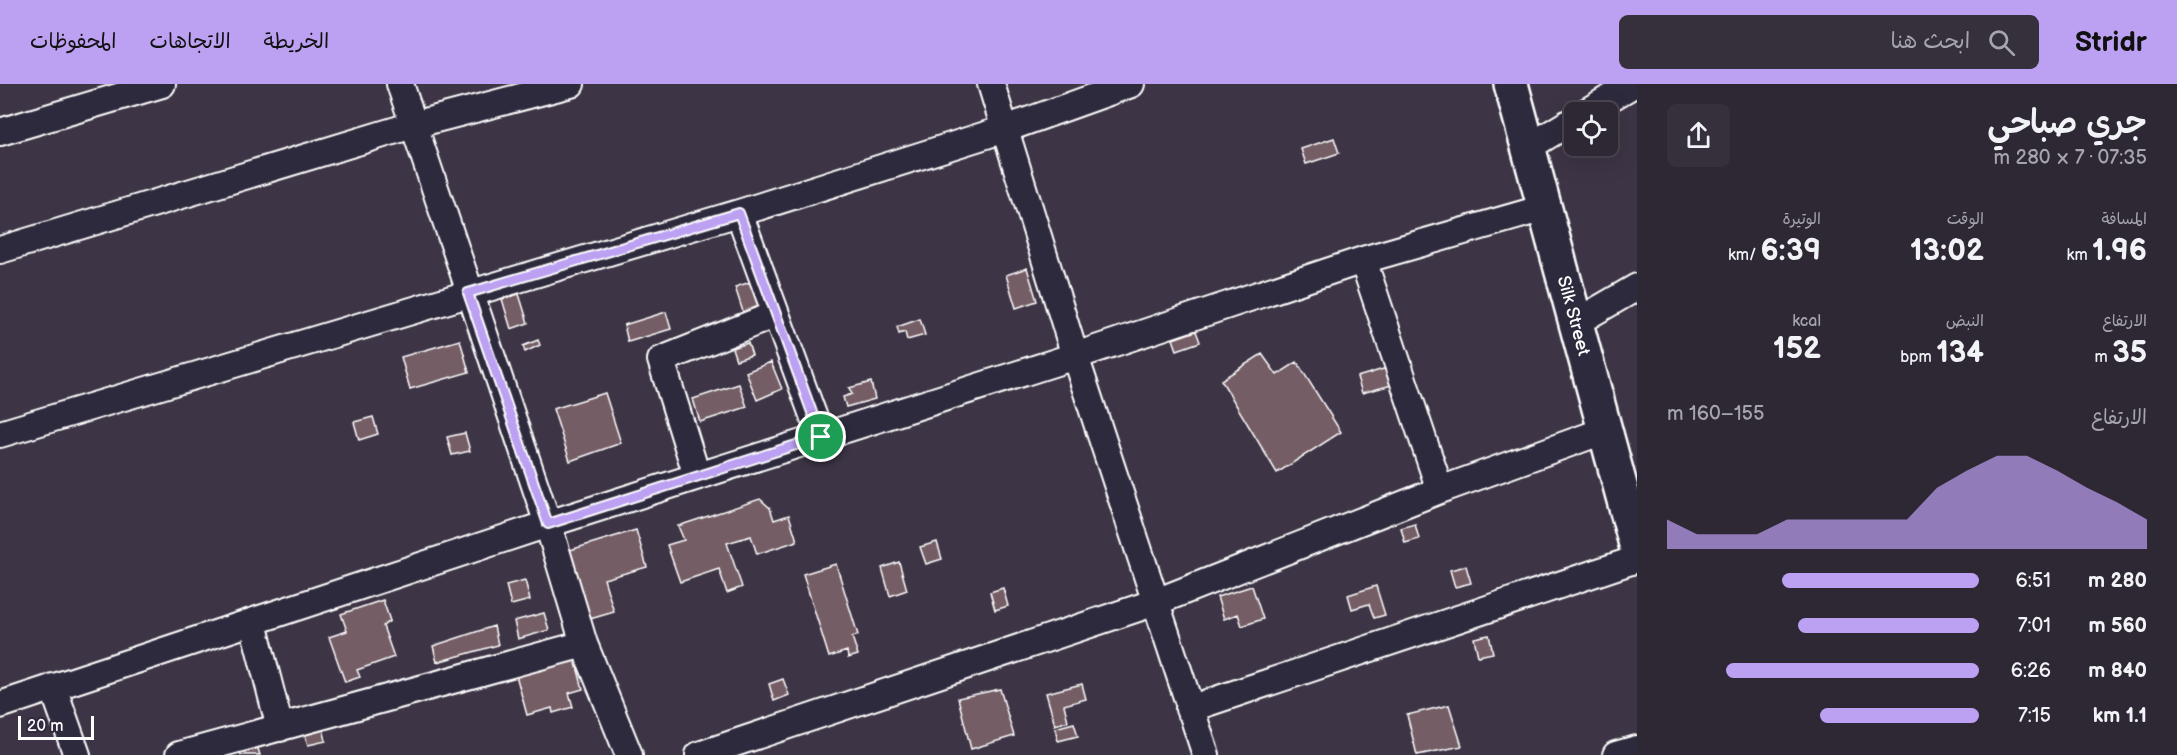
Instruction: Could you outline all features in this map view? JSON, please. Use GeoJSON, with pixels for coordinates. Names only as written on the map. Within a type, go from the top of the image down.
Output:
{"type":"FeatureCollection","features":[{"type":"Feature","properties":{"kind":"street"},"geometry":{"type":"LineString","coordinates":[[0,132],[162,84]]}},
{"type":"Feature","properties":{"kind":"street"},"geometry":{"type":"LineString","coordinates":[[400,84],[468,293],[548,524],[584,644],[629,755]]}},
{"type":"Feature","properties":{"kind":"street"},"geometry":{"type":"LineString","coordinates":[[0,250],[413,125],[571,84]]}},
{"type":"Feature","properties":{"kind":"street"},"geometry":{"type":"LineString","coordinates":[[991,84],[1189,709],[1206,755]]}},
{"type":"Feature","properties":{"kind":"street"},"geometry":{"type":"LineString","coordinates":[[0,434],[739,213],[1005,129],[1131,84]]}},
{"type":"Feature","properties":{"kind":"street","name":"Silk Street"},"geometry":{"type":"LineString","coordinates":[[1511,84],[1606,430],[1631,498],[1637,548]]}},
{"type":"Feature","properties":{"kind":"street"},"geometry":{"type":"LineString","coordinates":[[1603,102],[1634,84]]}},
{"type":"Feature","properties":{"kind":"street"},"geometry":{"type":"LineString","coordinates":[[1529,147],[1564,126]]}},
{"type":"Feature","properties":{"kind":"street"},"geometry":{"type":"LineString","coordinates":[[0,705],[548,524],[1076,356],[1363,260],[1544,208]]}},
{"type":"Feature","properties":{"kind":"street"},"geometry":{"type":"LineString","coordinates":[[739,213],[774,315],[821,437]]}},
{"type":"Feature","properties":{"kind":"street"},"geometry":{"type":"LineString","coordinates":[[1363,260],[1440,490]]}},
{"type":"Feature","properties":{"kind":"street"},"geometry":{"type":"LineString","coordinates":[[1575,323],[1637,287]]}},
{"type":"Feature","properties":{"kind":"street"},"geometry":{"type":"LineString","coordinates":[[697,476],[661,360],[774,315]]}},
{"type":"Feature","properties":{"kind":"street"},"geometry":{"type":"LineString","coordinates":[[699,755],[1156,602],[1440,490],[1606,430]]}},
{"type":"Feature","properties":{"kind":"street"},"geometry":{"type":"LineString","coordinates":[[1189,709],[1637,559]]}},
{"type":"Feature","properties":{"kind":"street"},"geometry":{"type":"LineString","coordinates":[[254,622],[280,728]]}},
{"type":"Feature","properties":{"kind":"street"},"geometry":{"type":"LineString","coordinates":[[178,755],[584,644]]}},
{"type":"Feature","properties":{"kind":"street"},"geometry":{"type":"LineString","coordinates":[[53,687],[77,755]]}},
{"type":"Feature","properties":{"kind":"street"},"geometry":{"type":"LineString","coordinates":[[1616,755],[1637,749]]}},
{"type":"Feature","properties":{"kind":"building"},"geometry":{"type":"Polygon","coordinates":[[[1334,138],[1339,153],[1306,164],[1301,149],[1334,138]]]}},
{"type":"Feature","properties":{"kind":"building"},"geometry":{"type":"Polygon","coordinates":[[[1027,268],[1037,301],[1016,308],[1006,275],[1027,268]]]}},
{"type":"Feature","properties":{"kind":"building"},"geometry":{"type":"Polygon","coordinates":[[[760,279],[770,313],[746,321],[735,287],[760,279]]]}},
{"type":"Feature","properties":{"kind":"building"},"geometry":{"type":"Polygon","coordinates":[[[519,294],[528,323],[511,329],[502,299],[519,294]]]}},
{"type":"Feature","properties":{"kind":"building"},"geometry":{"type":"Polygon","coordinates":[[[666,312],[671,329],[628,342],[624,325],[666,312]]]}},
{"type":"Feature","properties":{"kind":"building"},"geometry":{"type":"Polygon","coordinates":[[[920,319],[925,335],[907,340],[905,332],[899,334],[897,327],[920,319]]]}},
{"type":"Feature","properties":{"kind":"building"},"geometry":{"type":"Polygon","coordinates":[[[1196,331],[1200,342],[1177,350],[1173,339],[1196,331]]]}},
{"type":"Feature","properties":{"kind":"building"},"geometry":{"type":"Polygon","coordinates":[[[460,340],[469,372],[410,389],[401,357],[460,340]]]}},
{"type":"Feature","properties":{"kind":"building"},"geometry":{"type":"Polygon","coordinates":[[[538,340],[540,345],[525,352],[523,346],[538,340]]]}},
{"type":"Feature","properties":{"kind":"building"},"geometry":{"type":"Polygon","coordinates":[[[748,343],[752,355],[736,360],[732,348],[748,343]]]}},
{"type":"Feature","properties":{"kind":"building"},"geometry":{"type":"Polygon","coordinates":[[[1262,354],[1277,375],[1297,362],[1341,432],[1277,473],[1221,380],[1262,354]]]}},
{"type":"Feature","properties":{"kind":"building"},"geometry":{"type":"Polygon","coordinates":[[[771,362],[782,389],[757,400],[746,372],[771,362]]]}},
{"type":"Feature","properties":{"kind":"building"},"geometry":{"type":"Polygon","coordinates":[[[1387,368],[1392,385],[1362,393],[1357,377],[1387,368]]]}},
{"type":"Feature","properties":{"kind":"building"},"geometry":{"type":"Polygon","coordinates":[[[871,382],[875,399],[846,407],[843,397],[852,394],[849,388],[871,382]]]}},
{"type":"Feature","properties":{"kind":"building"},"geometry":{"type":"Polygon","coordinates":[[[739,384],[747,407],[700,422],[693,399],[739,384]]]}},
{"type":"Feature","properties":{"kind":"building"},"geometry":{"type":"Polygon","coordinates":[[[605,393],[621,443],[570,461],[553,409],[605,393]]]}},
{"type":"Feature","properties":{"kind":"building"},"geometry":{"type":"Polygon","coordinates":[[[373,417],[378,434],[359,440],[354,422],[373,417]]]}},
{"type":"Feature","properties":{"kind":"building"},"geometry":{"type":"Polygon","coordinates":[[[465,433],[470,451],[452,455],[447,437],[465,433]]]}},
{"type":"Feature","properties":{"kind":"building"},"geometry":{"type":"Polygon","coordinates":[[[760,499],[770,508],[774,520],[789,515],[797,541],[757,554],[751,536],[727,543],[742,587],[727,593],[719,569],[680,582],[667,545],[684,540],[678,526],[760,499]]]}},
{"type":"Feature","properties":{"kind":"building"},"geometry":{"type":"Polygon","coordinates":[[[1415,524],[1419,539],[1405,543],[1401,528],[1415,524]]]}},
{"type":"Feature","properties":{"kind":"building"},"geometry":{"type":"Polygon","coordinates":[[[636,530],[647,567],[604,579],[614,612],[590,619],[570,550],[636,530]]]}},
{"type":"Feature","properties":{"kind":"building"},"geometry":{"type":"Polygon","coordinates":[[[937,542],[942,559],[926,564],[920,547],[937,542]]]}},
{"type":"Feature","properties":{"kind":"building"},"geometry":{"type":"Polygon","coordinates":[[[899,562],[907,590],[890,596],[882,568],[899,562]]]}},
{"type":"Feature","properties":{"kind":"building"},"geometry":{"type":"Polygon","coordinates":[[[836,564],[858,635],[852,637],[858,655],[848,658],[847,651],[829,657],[803,574],[836,564]]]}},
{"type":"Feature","properties":{"kind":"building"},"geometry":{"type":"Polygon","coordinates":[[[1466,566],[1471,583],[1455,587],[1450,570],[1466,566]]]}},
{"type":"Feature","properties":{"kind":"building"},"geometry":{"type":"Polygon","coordinates":[[[525,580],[530,600],[511,605],[506,585],[525,580]]]}},
{"type":"Feature","properties":{"kind":"building"},"geometry":{"type":"Polygon","coordinates":[[[1252,586],[1263,619],[1242,626],[1238,614],[1224,619],[1217,597],[1252,586]]]}},
{"type":"Feature","properties":{"kind":"building"},"geometry":{"type":"Polygon","coordinates":[[[1376,586],[1385,615],[1374,618],[1369,604],[1352,609],[1348,595],[1376,586]]]}},
{"type":"Feature","properties":{"kind":"building"},"geometry":{"type":"Polygon","coordinates":[[[1003,588],[1008,606],[995,610],[990,592],[1003,588]]]}},
{"type":"Feature","properties":{"kind":"building"},"geometry":{"type":"Polygon","coordinates":[[[383,600],[390,621],[383,626],[394,657],[357,670],[360,677],[345,682],[329,637],[347,631],[341,614],[383,600]]]}},
{"type":"Feature","properties":{"kind":"building"},"geometry":{"type":"Polygon","coordinates":[[[544,613],[549,630],[518,639],[514,621],[544,613]]]}},
{"type":"Feature","properties":{"kind":"building"},"geometry":{"type":"Polygon","coordinates":[[[494,626],[498,645],[437,662],[433,646],[494,626]]]}},
{"type":"Feature","properties":{"kind":"building"},"geometry":{"type":"Polygon","coordinates":[[[1489,635],[1493,653],[1478,656],[1474,638],[1489,635]]]}},
{"type":"Feature","properties":{"kind":"building"},"geometry":{"type":"Polygon","coordinates":[[[575,659],[583,689],[569,693],[573,707],[553,713],[552,708],[527,715],[516,675],[575,659]]]}},
{"type":"Feature","properties":{"kind":"building"},"geometry":{"type":"Polygon","coordinates":[[[783,679],[789,695],[774,701],[769,684],[783,679]]]}},
{"type":"Feature","properties":{"kind":"building"},"geometry":{"type":"Polygon","coordinates":[[[1082,684],[1086,699],[1064,705],[1068,721],[1055,725],[1046,693],[1082,684]]]}},
{"type":"Feature","properties":{"kind":"building"},"geometry":{"type":"Polygon","coordinates":[[[1000,689],[1014,736],[971,749],[958,698],[1000,689]]]}},
{"type":"Feature","properties":{"kind":"building"},"geometry":{"type":"Polygon","coordinates":[[[1449,705],[1462,746],[1417,755],[1407,715],[1449,705]]]}},
{"type":"Feature","properties":{"kind":"building"},"geometry":{"type":"Polygon","coordinates":[[[1074,723],[1078,736],[1058,741],[1055,728],[1074,723]]]}},
{"type":"Feature","properties":{"kind":"building"},"geometry":{"type":"Polygon","coordinates":[[[322,724],[326,741],[308,745],[303,728],[322,724]]]}},
{"type":"Feature","properties":{"kind":"building"},"geometry":{"type":"Polygon","coordinates":[[[255,739],[260,755],[241,755],[238,744],[255,739]]]}},
{"type":"Feature","properties":{"kind":"route"},"geometry":{"type":"LineString","coordinates":[[739,213],[774,315],[821,437],[548,524],[468,293],[739,213]]}}]}
